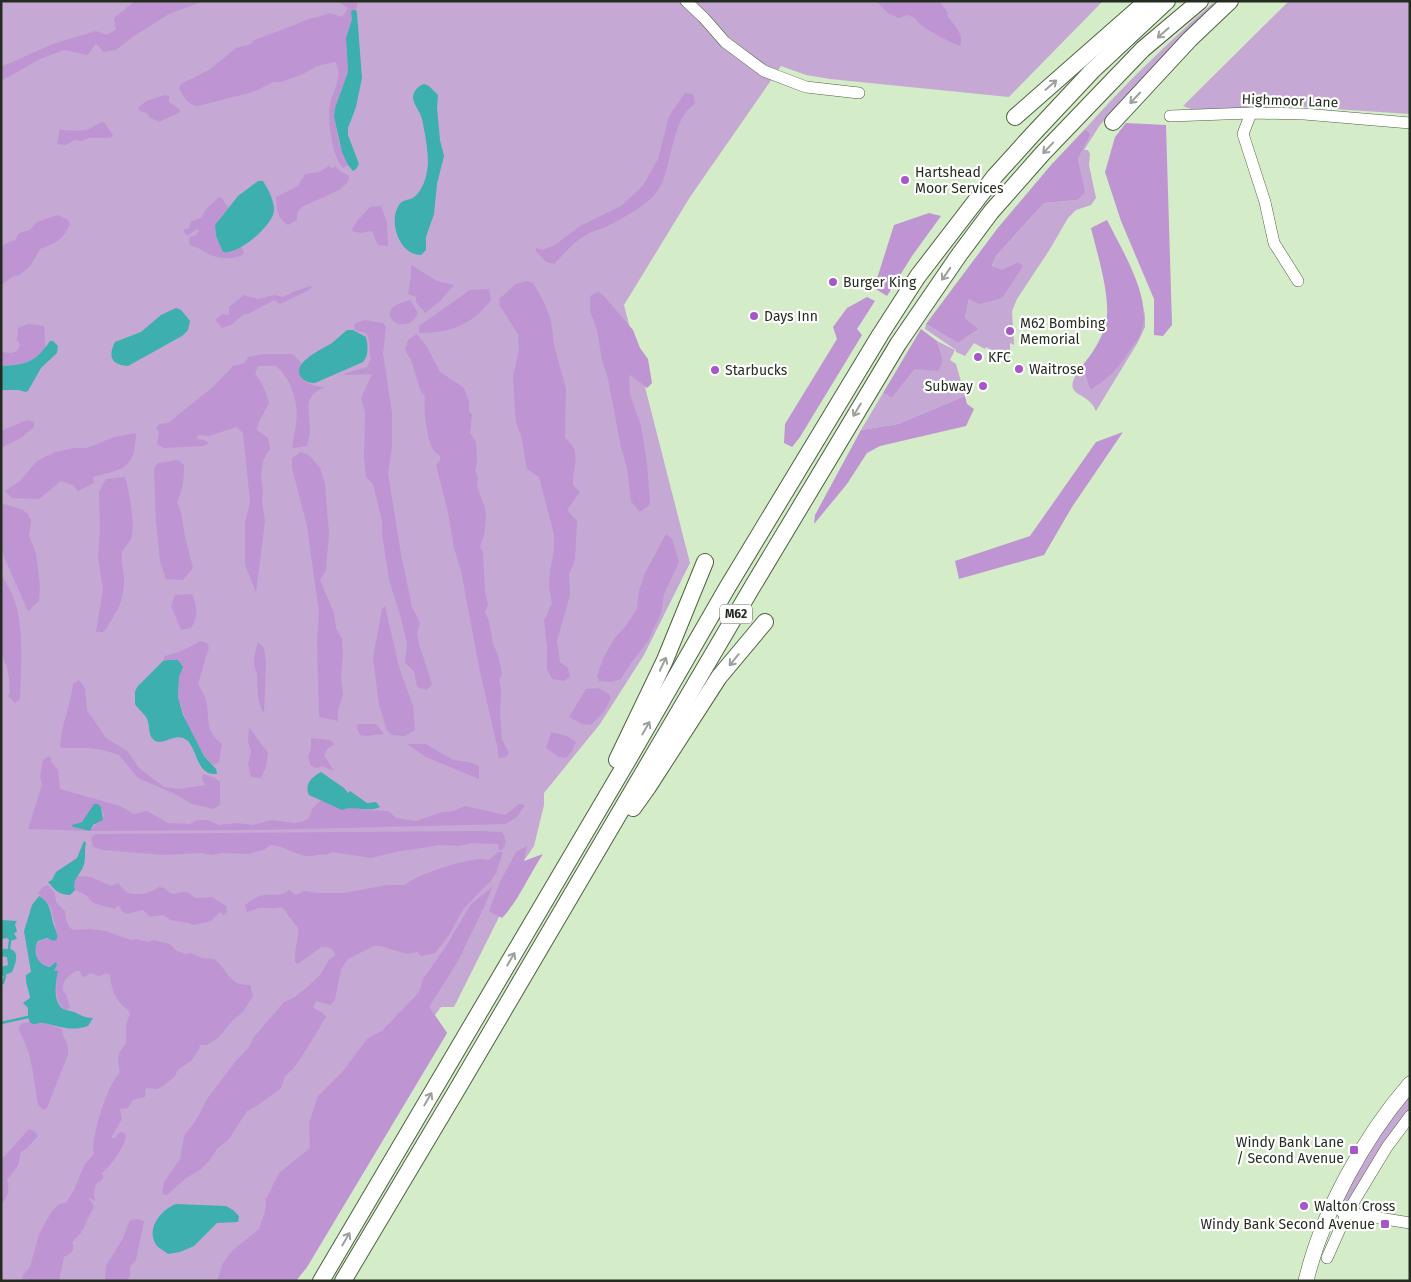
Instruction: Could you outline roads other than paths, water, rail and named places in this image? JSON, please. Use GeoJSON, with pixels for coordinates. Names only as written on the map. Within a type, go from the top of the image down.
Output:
{"type":"FeatureCollection","features":[{"type":"Feature","properties":{"kind":"highway"},"geometry":{"type":"LineString","coordinates":[[1015,117],[1147,1]]}},
{"type":"Feature","properties":{"kind":"highway","name":"M62"},"geometry":{"type":"LineString","coordinates":[[321,1281],[727,588],[880,335],[918,276],[983,192],[1033,134],[1092,71],[1167,1]]}},
{"type":"Feature","properties":{"kind":"highway","name":"M62"},"geometry":{"type":"LineString","coordinates":[[343,1281],[854,415],[898,344],[990,212],[1043,153],[1143,50],[1200,1]]}},
{"type":"Feature","properties":{"kind":"highway"},"geometry":{"type":"LineString","coordinates":[[1112,122],[1230,1]]}},
{"type":"Feature","properties":{"kind":"highway"},"geometry":{"type":"LineString","coordinates":[[575,850],[664,660],[706,562]]}},
{"type":"Feature","properties":{"kind":"highway"},"geometry":{"type":"LineString","coordinates":[[587,869],[648,787],[719,678],[764,622]]}},
{"type":"Feature","properties":{"kind":"main road"},"geometry":{"type":"LineString","coordinates":[[1306,1281],[1312,1258],[1351,1170],[1374,1131],[1410,1084]]}},
{"type":"Feature","properties":{"kind":"street"},"geometry":{"type":"LineString","coordinates":[[686,1],[726,42],[764,71],[806,87],[859,93]]}},
{"type":"Feature","properties":{"kind":"street"},"geometry":{"type":"LineString","coordinates":[[1251,113],[1243,134],[1265,202],[1274,243],[1298,281]]}},
{"type":"Feature","properties":{"kind":"street","name":"Highmoor Lane"},"geometry":{"type":"LineString","coordinates":[[1170,116],[1251,113],[1304,114],[1410,123]]}},
{"type":"Feature","properties":{"kind":"street"},"geometry":{"type":"LineString","coordinates":[[1327,1258],[1347,1213],[1387,1147],[1410,1116]]}},
{"type":"Feature","properties":{"kind":"street"},"geometry":{"type":"LineString","coordinates":[[1332,1210],[1410,1223]]}},
{"type":"Feature","properties":{"kind":"water"},"geometry":{"type":"Polygon","coordinates":[[[352,10],[356,10],[357,13],[362,78],[356,107],[348,128],[348,135],[359,164],[353,171],[342,152],[334,117],[335,108],[348,72],[346,38],[352,19],[352,10]]]}},
{"type":"Feature","properties":{"kind":"water"},"geometry":{"type":"Polygon","coordinates":[[[424,84],[429,86],[438,95],[437,108],[440,140],[444,156],[437,184],[434,214],[426,237],[426,250],[421,255],[413,254],[401,243],[395,228],[395,220],[400,203],[416,195],[424,183],[427,173],[428,159],[424,130],[421,116],[413,98],[416,89],[424,84]]]}},
{"type":"Feature","properties":{"kind":"water"},"geometry":{"type":"Polygon","coordinates":[[[258,181],[263,181],[270,195],[274,206],[272,216],[262,231],[254,238],[237,249],[223,252],[216,236],[215,225],[238,196],[258,181]]]}},
{"type":"Feature","properties":{"kind":"water"},"geometry":{"type":"Polygon","coordinates":[[[176,308],[181,310],[190,321],[188,330],[182,336],[128,366],[118,364],[112,359],[115,342],[141,332],[161,315],[176,308]]]}},
{"type":"Feature","properties":{"kind":"water"},"geometry":{"type":"Polygon","coordinates":[[[347,330],[353,330],[366,337],[368,350],[363,362],[315,383],[303,379],[299,371],[304,361],[332,343],[347,330]]]}},
{"type":"Feature","properties":{"kind":"water"},"geometry":{"type":"Polygon","coordinates":[[[50,341],[53,341],[58,346],[57,353],[41,368],[28,391],[1,390],[1,366],[17,365],[30,361],[40,354],[50,341]]]}},
{"type":"Feature","properties":{"kind":"water"},"geometry":{"type":"Polygon","coordinates":[[[178,660],[183,667],[179,677],[178,697],[183,715],[204,756],[216,769],[217,774],[210,774],[205,771],[188,741],[183,738],[178,737],[160,742],[152,738],[146,717],[135,704],[135,691],[138,686],[163,661],[178,660]]]}},
{"type":"Feature","properties":{"kind":"water"},"geometry":{"type":"Polygon","coordinates":[[[321,772],[348,793],[350,791],[367,803],[376,802],[380,807],[375,809],[351,808],[342,810],[309,795],[308,784],[321,772]]]}},
{"type":"Feature","properties":{"kind":"water"},"geometry":{"type":"Polygon","coordinates":[[[94,804],[98,804],[101,807],[103,820],[93,825],[90,831],[73,827],[72,825],[82,822],[94,804]]]}},
{"type":"Feature","properties":{"kind":"water"},"geometry":{"type":"Polygon","coordinates":[[[84,841],[86,843],[85,861],[76,879],[75,890],[70,895],[60,893],[48,882],[52,880],[56,872],[77,858],[84,841]]]}},
{"type":"Feature","properties":{"kind":"water"},"geometry":{"type":"Polygon","coordinates":[[[39,896],[46,901],[49,908],[57,939],[54,941],[47,938],[38,941],[36,945],[37,957],[46,966],[50,967],[56,962],[57,965],[54,971],[58,971],[56,980],[57,1001],[63,1009],[93,1018],[88,1026],[82,1028],[60,1027],[43,1023],[32,1024],[29,1020],[28,1008],[23,1003],[30,998],[26,975],[31,972],[24,931],[32,905],[39,896]]]}},
{"type":"Feature","properties":{"kind":"water"},"geometry":{"type":"Polygon","coordinates":[[[1,920],[17,921],[15,924],[17,932],[14,933],[17,939],[10,941],[7,938],[1,939],[1,920]]]}},
{"type":"Feature","properties":{"kind":"water"},"geometry":{"type":"Polygon","coordinates":[[[3,949],[13,950],[16,959],[12,972],[3,976],[1,975],[1,967],[8,965],[7,957],[1,956],[3,949]]]}},
{"type":"Feature","properties":{"kind":"water"},"geometry":{"type":"Polygon","coordinates":[[[176,1204],[226,1206],[239,1216],[238,1222],[217,1223],[194,1246],[180,1252],[168,1254],[158,1247],[154,1241],[153,1228],[164,1211],[176,1204]]]}},
{"type":"Feature","properties":{"kind":"waterway"},"geometry":{"type":"LineString","coordinates":[[9,949],[10,941]]}},
{"type":"Feature","properties":{"kind":"waterway"},"geometry":{"type":"LineString","coordinates":[[3,983],[5,976]]}},
{"type":"Feature","properties":{"kind":"waterway"},"geometry":{"type":"LineString","coordinates":[[1,1023],[28,1017]]}},
{"type":"Feature","properties":{"kind":"place","name":"Hartshead Moor Services"},"geometry":{"type":"Point","coordinates":[905,180]}},
{"type":"Feature","properties":{"kind":"place","name":"Burger King"},"geometry":{"type":"Point","coordinates":[833,282]}},
{"type":"Feature","properties":{"kind":"place","name":"Days Inn"},"geometry":{"type":"Point","coordinates":[754,316]}},
{"type":"Feature","properties":{"kind":"place","name":"M62 Bombing Memorial"},"geometry":{"type":"Point","coordinates":[1010,331]}},
{"type":"Feature","properties":{"kind":"place","name":"KFC"},"geometry":{"type":"Point","coordinates":[978,357]}},
{"type":"Feature","properties":{"kind":"place","name":"Waitrose"},"geometry":{"type":"Point","coordinates":[1019,369]}},
{"type":"Feature","properties":{"kind":"place","name":"Starbucks"},"geometry":{"type":"Point","coordinates":[715,370]}},
{"type":"Feature","properties":{"kind":"place","name":"Subway"},"geometry":{"type":"Point","coordinates":[983,386]}},
{"type":"Feature","properties":{"kind":"place","name":"Windy Bank Lane / Second Avenue"},"geometry":{"type":"Point","coordinates":[1354,1150]}},
{"type":"Feature","properties":{"kind":"place","name":"Walton Cross"},"geometry":{"type":"Point","coordinates":[1304,1206]}},
{"type":"Feature","properties":{"kind":"place","name":"Windy Bank Second Avenue"},"geometry":{"type":"Point","coordinates":[1385,1224]}}]}
